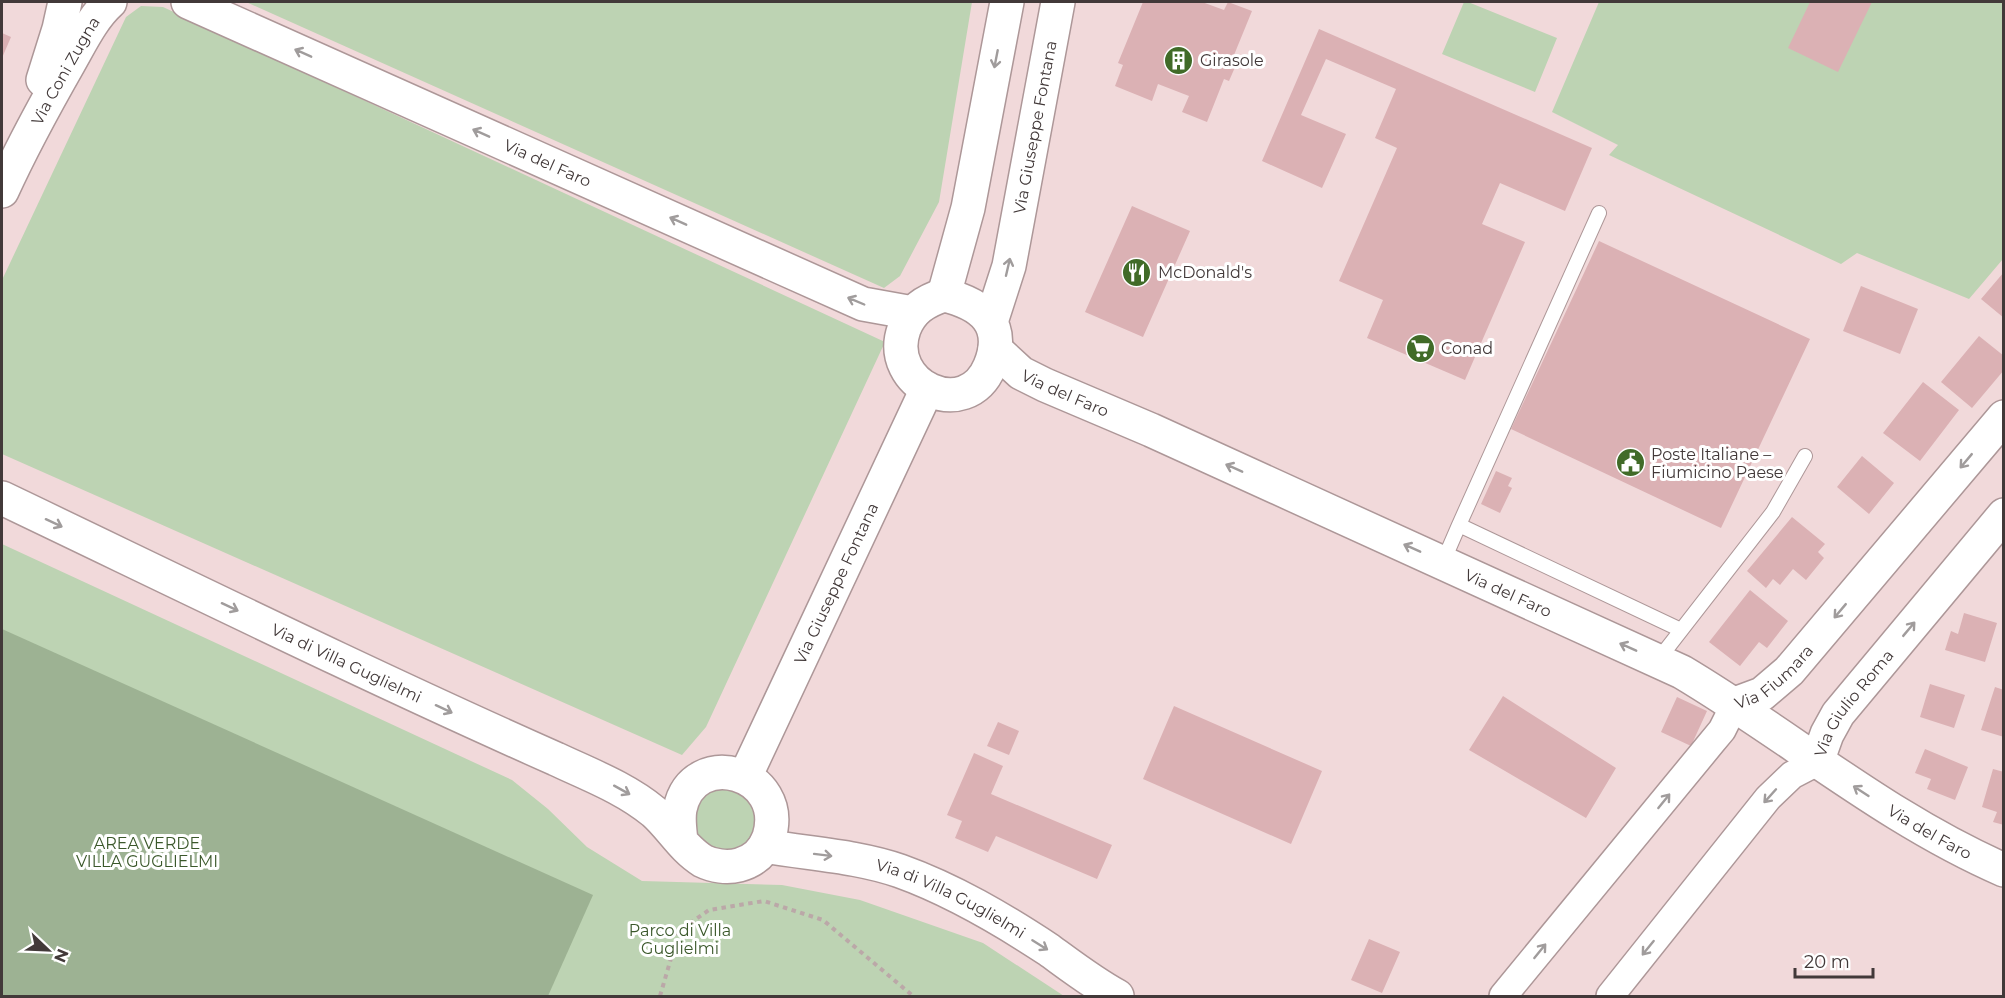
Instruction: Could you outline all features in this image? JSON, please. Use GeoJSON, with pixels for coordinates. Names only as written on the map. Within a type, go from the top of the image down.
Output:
{"type":"FeatureCollection","features":[{"type":"Feature","properties":{"kind":"street","name":"Via Coni Zugna"},"geometry":{"type":"LineString","coordinates":[[24,141],[59,30],[65,2]]}},
{"type":"Feature","properties":{"kind":"street","name":"Via Coni Zugna"},"geometry":{"type":"LineString","coordinates":[[2,190],[24,141],[82,40],[104,7],[110,2]]}},
{"type":"Feature","properties":{"kind":"street","name":"Via del Faro"},"geometry":{"type":"LineString","coordinates":[[188,2],[863,304],[913,313]]}},
{"type":"Feature","properties":{"kind":"street"},"geometry":{"type":"LineString","coordinates":[[944,295],[968,208],[1006,2]]}},
{"type":"Feature","properties":{"kind":"street","name":"Via Giuseppe Fontana"},"geometry":{"type":"LineString","coordinates":[[993,335],[1009,266],[1058,2]]}},
{"type":"Feature","properties":{"kind":"street"},"geometry":{"type":"LineString","coordinates":[[944,295],[976,306],[993,335],[991,364],[985,376],[972,389],[951,395],[927,389],[907,370],[901,354],[902,337],[913,313],[927,301],[944,295]]}},
{"type":"Feature","properties":{"kind":"street","name":"Via del Faro"},"geometry":{"type":"LineString","coordinates":[[993,335],[1021,373],[1038,382],[1151,430],[1682,672],[1735,704],[1817,762],[1920,828],[2004,870]]}},
{"type":"Feature","properties":{"kind":"street","name":"Via Giuseppe Fontana"},"geometry":{"type":"LineString","coordinates":[[745,777],[927,389]]}},
{"type":"Feature","properties":{"kind":"street","name":"Via Fiumara"},"geometry":{"type":"LineString","coordinates":[[1503,996],[1712,742],[1727,721],[1735,704],[1762,694],[1789,671],[2004,417]]}},
{"type":"Feature","properties":{"kind":"street","name":"Via di Villa Guglielmi"},"geometry":{"type":"LineString","coordinates":[[2,498],[460,717],[619,789],[637,799],[658,816],[681,841]]}},
{"type":"Feature","properties":{"kind":"street","name":"Via Giulio Roma"},"geometry":{"type":"LineString","coordinates":[[1610,996],[1768,798],[1792,775],[1817,762],[1827,734],[1838,714],[2004,515]]}},
{"type":"Feature","properties":{"kind":"street"},"geometry":{"type":"LineString","coordinates":[[728,773],[745,777],[759,787],[769,807],[771,827],[765,846],[753,859],[730,866],[707,863],[695,856],[681,841],[680,809],[685,796],[705,776],[728,773]]}},
{"type":"Feature","properties":{"kind":"street","name":"Via di Villa Guglielmi"},"geometry":{"type":"LineString","coordinates":[[765,846],[866,862],[930,883],[957,895],[1014,928],[1116,996]]}},
{"type":"Feature","properties":{"kind":"lane"},"geometry":{"type":"LineString","coordinates":[[1443,562],[1599,213]]}},
{"type":"Feature","properties":{"kind":"lane"},"geometry":{"type":"LineString","coordinates":[[1658,660],[1777,506],[1805,456]]}},
{"type":"Feature","properties":{"kind":"lane"},"geometry":{"type":"LineString","coordinates":[[1459,525],[1681,630]]}},
{"type":"Feature","properties":{"kind":"path"},"geometry":{"type":"LineString","coordinates":[[660,996],[679,931],[709,910],[764,901],[823,920],[913,996]]}},
{"type":"Feature","properties":{"kind":"green space"},"geometry":{"type":"Polygon","coordinates":[[[246,2],[972,2],[939,202],[900,276],[884,288],[246,2]]]}},
{"type":"Feature","properties":{"kind":"green space"},"geometry":{"type":"Polygon","coordinates":[[[1464,2],[1557,38],[1535,92],[1442,54],[1464,2]]]}},
{"type":"Feature","properties":{"kind":"green space"},"geometry":{"type":"Polygon","coordinates":[[[1599,2],[2003,2],[2003,259],[1969,299],[1857,253],[1841,264],[1609,155],[1618,145],[1552,112],[1599,2]]]}},
{"type":"Feature","properties":{"kind":"green space"},"geometry":{"type":"Polygon","coordinates":[[[141,6],[163,7],[885,342],[706,727],[682,755],[2,454],[2,280],[126,17],[141,6]]]}},
{"type":"Feature","properties":{"kind":"green space","name":"AREA VERDE VILLA GUGLIELMI"},"geometry":{"type":"Polygon","coordinates":[[[2,544],[512,780],[548,809],[587,847],[642,881],[782,885],[860,900],[983,943],[1064,996],[2,996],[2,544]]]}},
{"type":"Feature","properties":{"kind":"green space","name":"AREA VERDE VILLA GUGLIELMI"},"geometry":{"type":"Polygon","coordinates":[[[2,629],[593,895],[548,996],[2,996],[2,629]]]}},
{"type":"Feature","properties":{"kind":"green space"},"geometry":{"type":"Polygon","coordinates":[[[719,784],[750,795],[758,829],[739,853],[698,845],[688,810],[719,784]]]}},
{"type":"Feature","properties":{"kind":"building","name":"Girasole"},"geometry":{"type":"Polygon","coordinates":[[[1143,2],[1202,2],[1224,10],[1228,2],[1252,11],[1234,55],[1239,58],[1229,81],[1224,79],[1207,122],[1182,112],[1189,96],[1158,84],[1152,101],[1115,86],[1123,65],[1118,63],[1143,2]]]}},
{"type":"Feature","properties":{"kind":"building"},"geometry":{"type":"Polygon","coordinates":[[[1810,2],[1872,2],[1838,72],[1788,48],[1810,2]]]}},
{"type":"Feature","properties":{"kind":"building"},"geometry":{"type":"Polygon","coordinates":[[[1319,29],[1592,148],[1565,211],[1500,183],[1482,224],[1525,242],[1465,380],[1367,338],[1383,300],[1339,281],[1397,148],[1375,138],[1396,89],[1326,59],[1301,115],[1346,134],[1322,188],[1262,161],[1319,29]]]}},
{"type":"Feature","properties":{"kind":"building"},"geometry":{"type":"Polygon","coordinates":[[[2,33],[11,37],[2,58],[2,33]]]}},
{"type":"Feature","properties":{"kind":"building","name":"McDonald's"},"geometry":{"type":"Polygon","coordinates":[[[1132,206],[1190,231],[1143,337],[1085,312],[1132,206]]]}},
{"type":"Feature","properties":{"kind":"building"},"geometry":{"type":"Polygon","coordinates":[[[1599,241],[1810,339],[1721,528],[1511,429],[1599,241]]]}},
{"type":"Feature","properties":{"kind":"building"},"geometry":{"type":"Polygon","coordinates":[[[2004,272],[2004,318],[1981,299],[2004,272]]]}},
{"type":"Feature","properties":{"kind":"building"},"geometry":{"type":"Polygon","coordinates":[[[1861,286],[1918,309],[1900,354],[1843,331],[1861,286]]]}},
{"type":"Feature","properties":{"kind":"building"},"geometry":{"type":"Polygon","coordinates":[[[1979,336],[2004,356],[2004,370],[1972,408],[1941,382],[1979,336]]]}},
{"type":"Feature","properties":{"kind":"building"},"geometry":{"type":"Polygon","coordinates":[[[1923,382],[1959,410],[1920,461],[1883,433],[1923,382]]]}},
{"type":"Feature","properties":{"kind":"building"},"geometry":{"type":"Polygon","coordinates":[[[1862,456],[1894,483],[1869,514],[1837,487],[1862,456]]]}},
{"type":"Feature","properties":{"kind":"building"},"geometry":{"type":"Polygon","coordinates":[[[1496,471],[1512,478],[1508,486],[1512,488],[1500,513],[1481,504],[1496,471]]]}},
{"type":"Feature","properties":{"kind":"building"},"geometry":{"type":"Polygon","coordinates":[[[1792,517],[1825,544],[1818,552],[1824,558],[1806,580],[1793,569],[1780,585],[1773,579],[1766,588],[1747,571],[1792,517]]]}},
{"type":"Feature","properties":{"kind":"building"},"geometry":{"type":"Polygon","coordinates":[[[1750,590],[1788,621],[1767,648],[1759,642],[1740,666],[1709,642],[1750,590]]]}},
{"type":"Feature","properties":{"kind":"building"},"geometry":{"type":"Polygon","coordinates":[[[1964,613],[1997,623],[1985,662],[1945,650],[1951,631],[1958,634],[1964,613]]]}},
{"type":"Feature","properties":{"kind":"building"},"geometry":{"type":"Polygon","coordinates":[[[1930,684],[1965,695],[1954,728],[1920,717],[1930,684]]]}},
{"type":"Feature","properties":{"kind":"building"},"geometry":{"type":"Polygon","coordinates":[[[1995,687],[2004,690],[2004,737],[1981,730],[1995,687]]]}},
{"type":"Feature","properties":{"kind":"building"},"geometry":{"type":"Polygon","coordinates":[[[1503,696],[1616,768],[1586,818],[1469,750],[1503,696]]]}},
{"type":"Feature","properties":{"kind":"building"},"geometry":{"type":"Polygon","coordinates":[[[1677,697],[1707,711],[1691,746],[1661,732],[1677,697]]]}},
{"type":"Feature","properties":{"kind":"building"},"geometry":{"type":"Polygon","coordinates":[[[1174,706],[1322,771],[1291,844],[1143,779],[1174,706]]]}},
{"type":"Feature","properties":{"kind":"building"},"geometry":{"type":"Polygon","coordinates":[[[998,722],[1019,731],[1009,755],[987,746],[998,722]]]}},
{"type":"Feature","properties":{"kind":"building"},"geometry":{"type":"Polygon","coordinates":[[[1925,749],[1968,767],[1955,800],[1927,789],[1931,779],[1915,773],[1925,749]]]}},
{"type":"Feature","properties":{"kind":"building"},"geometry":{"type":"Polygon","coordinates":[[[974,753],[1003,766],[991,794],[1112,845],[1097,879],[996,836],[988,852],[955,838],[962,821],[947,815],[974,753]]]}},
{"type":"Feature","properties":{"kind":"building"},"geometry":{"type":"Polygon","coordinates":[[[1993,769],[2004,772],[2004,825],[1993,822],[1997,812],[1982,807],[1993,769]]]}},
{"type":"Feature","properties":{"kind":"building"},"geometry":{"type":"Polygon","coordinates":[[[1369,939],[1400,952],[1382,993],[1351,980],[1369,939]]]}},
{"type":"Feature","properties":{"kind":"place","name":"Girasole"},"geometry":{"type":"Point","coordinates":[1179,60]}},
{"type":"Feature","properties":{"kind":"place","name":"McDonald's"},"geometry":{"type":"Point","coordinates":[1137,272]}},
{"type":"Feature","properties":{"kind":"place","name":"Conad"},"geometry":{"type":"Point","coordinates":[1420,348]}},
{"type":"Feature","properties":{"kind":"place","name":"Poste Italiane – Fiumicino Paese"},"geometry":{"type":"Point","coordinates":[1630,463]}},
{"type":"Feature","properties":{"kind":"park label","name":"Parco di Villa Guglielmi"},"geometry":{"type":"Point","coordinates":[680,939]}}]}
